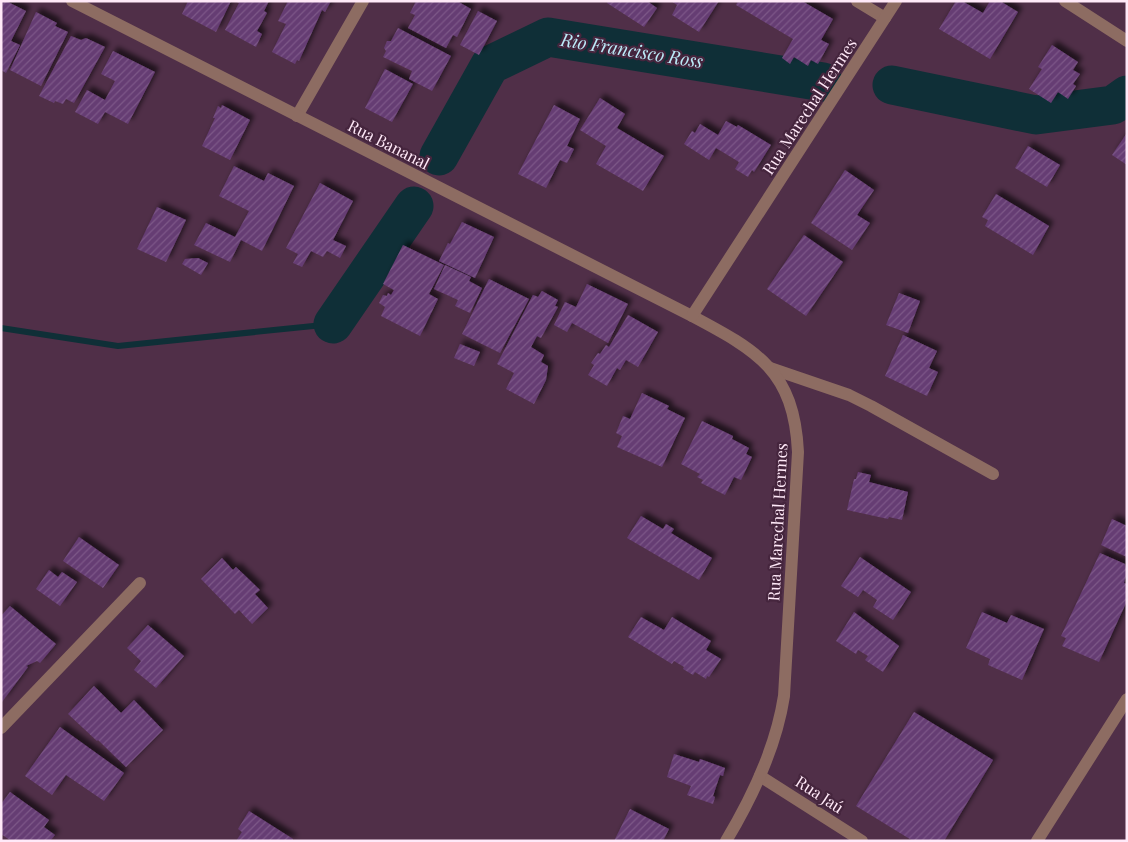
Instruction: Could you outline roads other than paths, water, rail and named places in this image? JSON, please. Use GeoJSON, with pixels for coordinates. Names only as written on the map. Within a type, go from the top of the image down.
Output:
{"type":"FeatureCollection","features":[{"type":"Feature","properties":{"kind":"street","name":"Rua Bananal"},"geometry":{"type":"LineString","coordinates":[[72,1],[692,316]]}},
{"type":"Feature","properties":{"kind":"street"},"geometry":{"type":"LineString","coordinates":[[297,116],[363,1]]}},
{"type":"Feature","properties":{"kind":"street"},"geometry":{"type":"LineString","coordinates":[[857,1],[885,18]]}},
{"type":"Feature","properties":{"kind":"street","name":"Rua Marechal Hermes"},"geometry":{"type":"LineString","coordinates":[[726,841],[760,776],[775,739],[781,718],[784,696],[798,452],[794,414],[787,396],[770,368],[738,342],[692,316],[896,1]]}},
{"type":"Feature","properties":{"kind":"street"},"geometry":{"type":"LineString","coordinates":[[1065,1],[1127,41]]}},
{"type":"Feature","properties":{"kind":"street"},"geometry":{"type":"LineString","coordinates":[[770,368],[849,395],[993,474]]}},
{"type":"Feature","properties":{"kind":"street"},"geometry":{"type":"LineString","coordinates":[[1,728],[140,583]]}},
{"type":"Feature","properties":{"kind":"street"},"geometry":{"type":"LineString","coordinates":[[1037,841],[1127,699]]}},
{"type":"Feature","properties":{"kind":"street","name":"Rua Jaú"},"geometry":{"type":"LineString","coordinates":[[760,776],[862,841]]}},
{"type":"Feature","properties":{"kind":"waterway","name":"Rio Francisco Ross"},"geometry":{"type":"LineString","coordinates":[[439,156],[490,65],[548,37],[823,82]]}},
{"type":"Feature","properties":{"kind":"waterway","name":"Rio Francisco Ross"},"geometry":{"type":"LineString","coordinates":[[892,85],[1036,115],[1113,105],[1127,95]]}},
{"type":"Feature","properties":{"kind":"waterway","name":"Rio Francisco Ross"},"geometry":{"type":"LineString","coordinates":[[333,324],[414,206]]}},
{"type":"Feature","properties":{"kind":"waterway"},"geometry":{"type":"LineString","coordinates":[[1,328],[118,346],[333,324]]}}]}
